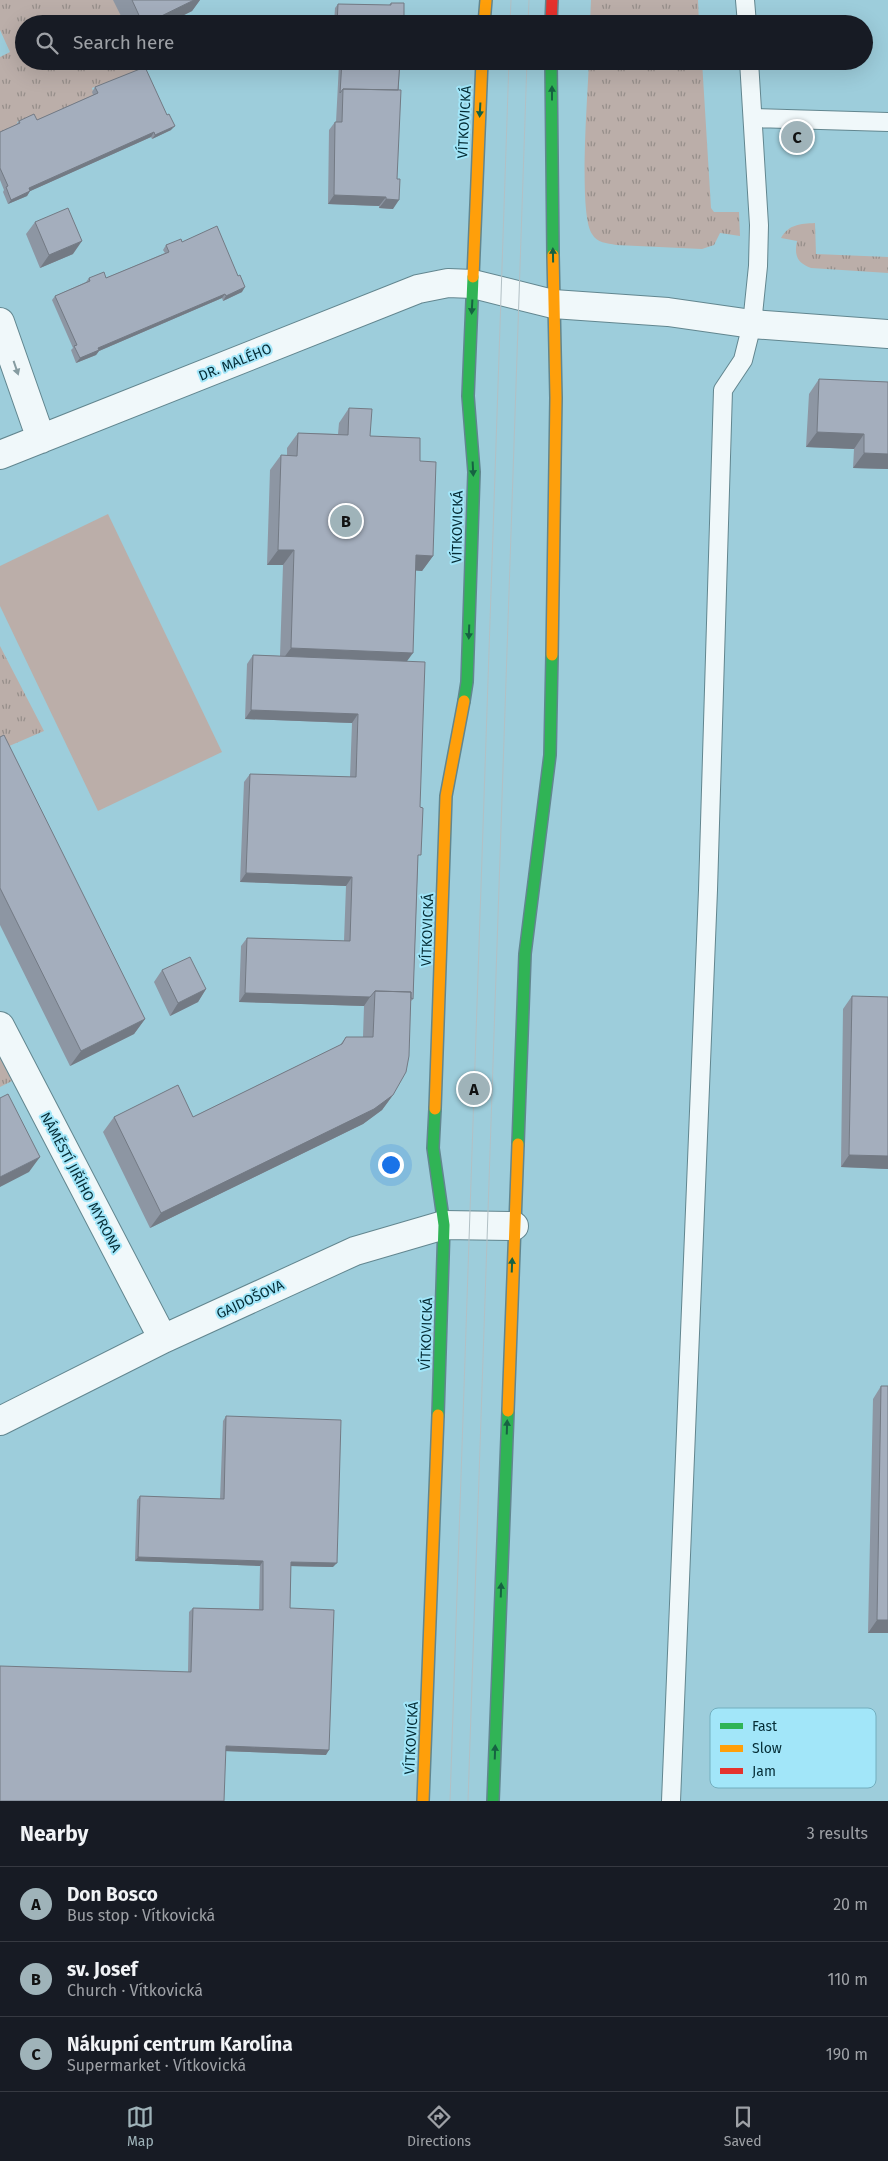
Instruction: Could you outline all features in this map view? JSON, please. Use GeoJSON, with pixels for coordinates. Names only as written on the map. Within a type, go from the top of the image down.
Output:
{"type":"FeatureCollection","features":[{"type":"Feature","properties":{"kind":"street"},"geometry":{"type":"LineString","coordinates":[[485,15],[486,0]]}},
{"type":"Feature","properties":{"kind":"street"},"geometry":{"type":"LineString","coordinates":[[551,15],[552,0]]}},
{"type":"Feature","properties":{"kind":"street","name":"VÍTKOVICKÁ"},"geometry":{"type":"LineString","coordinates":[[423,1801],[444,1225],[433,1148],[438,1054],[446,796],[467,682],[474,472],[468,396],[482,70]]}},
{"type":"Feature","properties":{"kind":"street"},"geometry":{"type":"LineString","coordinates":[[493,1801],[525,954],[550,755],[556,398],[553,304],[551,70]]}},
{"type":"Feature","properties":{"kind":"street","name":"DR. MALÉHO"},"geometry":{"type":"LineString","coordinates":[[0,455],[418,289],[448,283],[473,284],[553,304],[668,312],[752,324],[888,334]]}},
{"type":"Feature","properties":{"kind":"street"},"geometry":{"type":"LineString","coordinates":[[0,322],[41,439]]}},
{"type":"Feature","properties":{"kind":"street","name":"NÁMĚSTÍ JIŘÍHO MYRONA"},"geometry":{"type":"LineString","coordinates":[[0,1026],[163,1339]]}},
{"type":"Feature","properties":{"kind":"street","name":"GAJDOŠOVA"},"geometry":{"type":"LineString","coordinates":[[0,1421],[163,1339],[355,1251],[444,1225],[514,1226]]}},
{"type":"Feature","properties":{"kind":"lane"},"geometry":{"type":"LineString","coordinates":[[745,0],[746,15]]}},
{"type":"Feature","properties":{"kind":"lane"},"geometry":{"type":"LineString","coordinates":[[671,1801],[708,890],[723,390],[743,360],[752,324],[759,250],[750,70]]}},
{"type":"Feature","properties":{"kind":"lane"},"geometry":{"type":"LineString","coordinates":[[753,118],[888,122]]}},
{"type":"Feature","properties":{"kind":"green space"},"geometry":{"type":"Polygon","coordinates":[[[0,0],[118,0],[126,15],[15,15],[15,70],[140,70],[92,88],[95,97],[35,123],[32,116],[17,122],[18,126],[0,134],[0,57],[10,52],[0,30],[0,0]]]}},
{"type":"Feature","properties":{"kind":"green space"},"geometry":{"type":"Polygon","coordinates":[[[591,0],[698,0],[699,15],[590,15],[591,0]]]}},
{"type":"Feature","properties":{"kind":"green space"},"geometry":{"type":"Polygon","coordinates":[[[589,70],[703,70],[711,208],[714,212],[739,212],[740,236],[720,233],[714,245],[702,249],[616,245],[603,242],[594,237],[588,222],[585,203],[589,70]]]}},
{"type":"Feature","properties":{"kind":"green space"},"geometry":{"type":"Polygon","coordinates":[[[815,223],[816,254],[888,257],[888,273],[811,268],[802,264],[796,254],[797,241],[781,238],[791,227],[815,223]]]}},
{"type":"Feature","properties":{"kind":"green space"},"geometry":{"type":"Polygon","coordinates":[[[108,514],[222,752],[98,811],[0,606],[0,566],[108,514]]]}},
{"type":"Feature","properties":{"kind":"green space"},"geometry":{"type":"Polygon","coordinates":[[[0,646],[44,731],[0,750],[0,646]]]}},
{"type":"Feature","properties":{"kind":"green space"},"geometry":{"type":"Polygon","coordinates":[[[0,1042],[18,1078],[0,1087],[0,1042]]]}},
{"type":"Feature","properties":{"kind":"building"},"geometry":{"type":"Polygon","coordinates":[[[132,0],[194,0],[163,15],[139,15],[132,0]]]}},
{"type":"Feature","properties":{"kind":"building"},"geometry":{"type":"Polygon","coordinates":[[[391,3],[404,3],[404,15],[337,15],[338,4],[391,5],[391,3]]]}},
{"type":"Feature","properties":{"kind":"building"},"geometry":{"type":"Polygon","coordinates":[[[138,70],[146,70],[167,115],[169,114],[175,126],[155,135],[154,132],[29,188],[30,191],[11,200],[6,187],[8,186],[0,168],[0,132],[34,114],[37,120],[98,93],[95,87],[138,70]]]}},
{"type":"Feature","properties":{"kind":"building"},"geometry":{"type":"Polygon","coordinates":[[[341,70],[399,70],[398,90],[343,89],[340,93],[341,70]]]}},
{"type":"Feature","properties":{"kind":"building"},"geometry":{"type":"Polygon","coordinates":[[[343,89],[401,90],[397,179],[400,179],[399,200],[386,199],[386,197],[334,195],[335,122],[342,122],[343,89]]]}},
{"type":"Feature","properties":{"kind":"building"},"geometry":{"type":"Polygon","coordinates":[[[68,208],[82,241],[49,255],[35,222],[68,208]]]}},
{"type":"Feature","properties":{"kind":"building"},"geometry":{"type":"Polygon","coordinates":[[[217,226],[238,276],[240,275],[245,287],[98,348],[99,350],[80,358],[74,346],[77,345],[55,296],[90,281],[89,278],[104,272],[106,278],[169,252],[166,245],[181,239],[182,242],[217,226]]]}},
{"type":"Feature","properties":{"kind":"building"},"geometry":{"type":"Polygon","coordinates":[[[819,379],[888,382],[888,454],[864,453],[864,434],[817,432],[819,379]]]}},
{"type":"Feature","properties":{"kind":"building"},"geometry":{"type":"Polygon","coordinates":[[[349,408],[372,409],[370,436],[420,438],[420,461],[436,462],[433,556],[416,555],[413,653],[291,648],[294,550],[278,550],[281,455],[297,456],[298,433],[348,435],[349,408]]]}},
{"type":"Feature","properties":{"kind":"building"},"geometry":{"type":"Polygon","coordinates":[[[253,655],[425,662],[420,807],[423,808],[421,855],[418,855],[413,999],[411,998],[411,992],[375,991],[370,997],[245,993],[247,938],[350,941],[352,877],[246,873],[250,774],[356,777],[358,714],[251,710],[253,655]]]}},
{"type":"Feature","properties":{"kind":"building"},"geometry":{"type":"Polygon","coordinates":[[[4,735],[145,1019],[81,1051],[0,888],[0,737],[4,735]]]}},
{"type":"Feature","properties":{"kind":"building"},"geometry":{"type":"Polygon","coordinates":[[[190,957],[206,989],[178,1003],[162,970],[190,957]]]}},
{"type":"Feature","properties":{"kind":"building"},"geometry":{"type":"Polygon","coordinates":[[[375,991],[411,992],[409,1056],[406,1072],[393,1095],[374,1109],[161,1213],[114,1117],[178,1085],[193,1117],[342,1044],[346,1037],[373,1037],[375,991]]]}},
{"type":"Feature","properties":{"kind":"building"},"geometry":{"type":"Polygon","coordinates":[[[852,996],[888,997],[888,1156],[849,1155],[852,996]]]}},
{"type":"Feature","properties":{"kind":"building"},"geometry":{"type":"Polygon","coordinates":[[[8,1094],[40,1157],[0,1177],[0,1098],[8,1094]]]}},
{"type":"Feature","properties":{"kind":"building"},"geometry":{"type":"Polygon","coordinates":[[[881,1386],[888,1386],[888,1620],[877,1620],[881,1386]]]}},
{"type":"Feature","properties":{"kind":"building"},"geometry":{"type":"Polygon","coordinates":[[[226,1416],[341,1420],[337,1563],[291,1562],[290,1608],[334,1610],[329,1750],[226,1746],[224,1801],[0,1801],[0,1666],[191,1672],[193,1608],[263,1610],[263,1561],[138,1557],[140,1496],[224,1499],[226,1416]]]}},
{"type":"Feature","properties":{"kind":"tram line"},"geometry":{"type":"LineString","coordinates":[[510,15],[511,0]]}},
{"type":"Feature","properties":{"kind":"tram line"},"geometry":{"type":"LineString","coordinates":[[528,15],[529,0]]}},
{"type":"Feature","properties":{"kind":"tram line"},"geometry":{"type":"LineString","coordinates":[[450,1801],[509,70]]}},
{"type":"Feature","properties":{"kind":"tram line"},"geometry":{"type":"LineString","coordinates":[[468,1801],[527,70]]}},
{"type":"Feature","properties":{"kind":"traffic: fast"},"geometry":{"type":"LineString","coordinates":[[551,70],[553,255]]}},
{"type":"Feature","properties":{"kind":"traffic: fast"},"geometry":{"type":"LineString","coordinates":[[464,701],[467,682],[474,472],[468,396],[473,277]]}},
{"type":"Feature","properties":{"kind":"traffic: fast"},"geometry":{"type":"LineString","coordinates":[[518,1144],[525,954],[550,755],[552,655]]}},
{"type":"Feature","properties":{"kind":"traffic: fast"},"geometry":{"type":"LineString","coordinates":[[435,1109],[433,1148],[444,1225],[438,1415]]}},
{"type":"Feature","properties":{"kind":"traffic: fast"},"geometry":{"type":"LineString","coordinates":[[493,1801],[508,1411]]}},
{"type":"Feature","properties":{"kind":"traffic: slow"},"geometry":{"type":"LineString","coordinates":[[485,15],[486,0]]}},
{"type":"Feature","properties":{"kind":"traffic: slow"},"geometry":{"type":"LineString","coordinates":[[473,277],[482,70]]}},
{"type":"Feature","properties":{"kind":"traffic: slow"},"geometry":{"type":"LineString","coordinates":[[552,655],[556,398],[553,255]]}},
{"type":"Feature","properties":{"kind":"traffic: slow"},"geometry":{"type":"LineString","coordinates":[[435,1109],[446,796],[464,701]]}},
{"type":"Feature","properties":{"kind":"traffic: slow"},"geometry":{"type":"LineString","coordinates":[[508,1411],[518,1144]]}},
{"type":"Feature","properties":{"kind":"traffic: slow"},"geometry":{"type":"LineString","coordinates":[[423,1801],[438,1415]]}},
{"type":"Feature","properties":{"kind":"traffic: jam"},"geometry":{"type":"LineString","coordinates":[[551,15],[552,0]]}},
{"type":"Feature","properties":{"kind":"place","name":"Nákupní centrum Karolína"},"geometry":{"type":"Point","coordinates":[797,137]}},
{"type":"Feature","properties":{"kind":"place","name":"sv. Josef"},"geometry":{"type":"Point","coordinates":[346,521]}},
{"type":"Feature","properties":{"kind":"place","name":"Don Bosco"},"geometry":{"type":"Point","coordinates":[474,1089]}}]}
